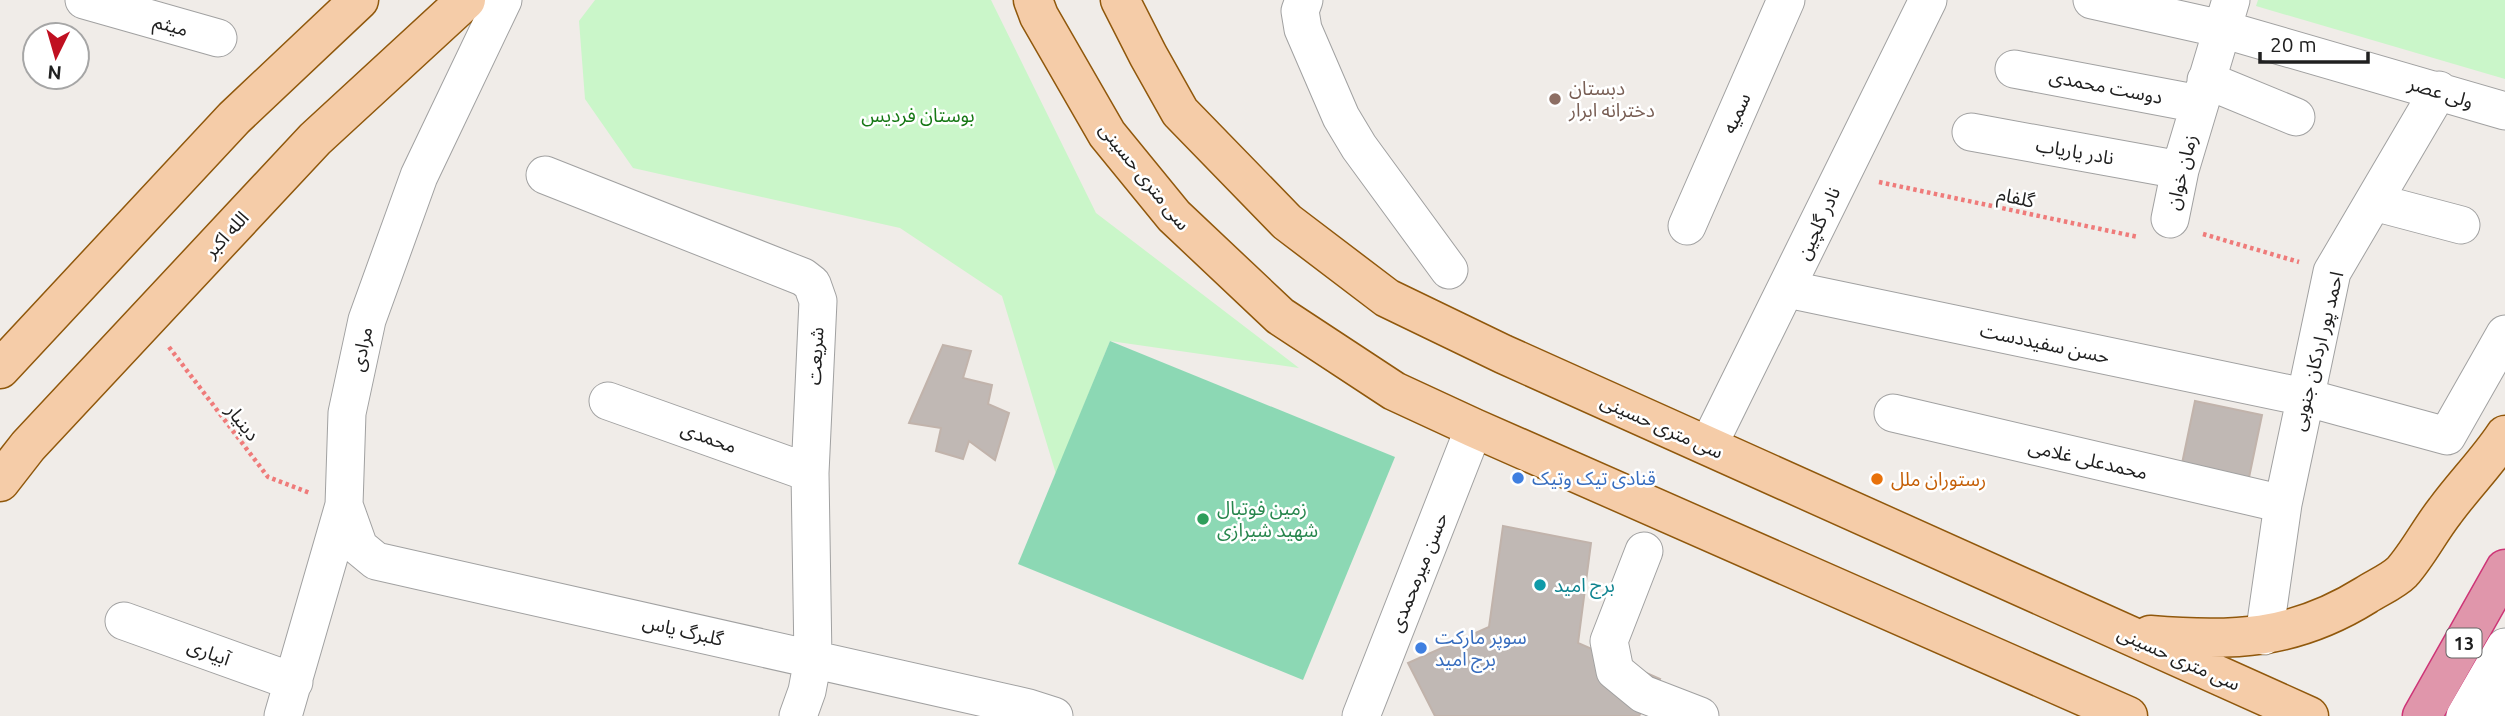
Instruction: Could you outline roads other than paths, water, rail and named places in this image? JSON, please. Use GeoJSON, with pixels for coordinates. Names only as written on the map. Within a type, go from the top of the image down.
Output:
{"type":"FeatureCollection","features":[{"type":"Feature","properties":{"kind":"highway","name":"13"},"geometry":{"type":"LineString","coordinates":[[2422,716],[2505,569]]}},
{"type":"Feature","properties":{"kind":"main road"},"geometry":{"type":"LineString","coordinates":[[0,369],[234,118],[359,0]]}},
{"type":"Feature","properties":{"kind":"main road","name":"الله اکبر"},"geometry":{"type":"LineString","coordinates":[[0,482],[27,446],[315,139],[466,0]]}},
{"type":"Feature","properties":{"kind":"main road","name":"سی متری حسینی"},"geometry":{"type":"LineString","coordinates":[[1032,0],[1107,134],[1184,225],[1279,316],[1394,391],[2123,715]]}},
{"type":"Feature","properties":{"kind":"main road","name":"سی متری حسینی"},"geometry":{"type":"LineString","coordinates":[[1121,0],[1180,112],[1287,222],[1387,298],[1503,354],[2309,716]]}},
{"type":"Feature","properties":{"kind":"main road"},"geometry":{"type":"LineString","coordinates":[[2120,632],[2200,639],[2264,636],[2301,627],[2349,606],[2401,573],[2446,509],[2489,460],[2505,435]]}},
{"type":"Feature","properties":{"kind":"street","name":"میثم"},"geometry":{"type":"LineString","coordinates":[[83,0],[185,14],[218,38]]}},
{"type":"Feature","properties":{"kind":"street","name":"مرادی"},"geometry":{"type":"LineString","coordinates":[[288,699],[344,505],[347,413],[367,320],[419,176],[503,0]]}},
{"type":"Feature","properties":{"kind":"street"},"geometry":{"type":"LineString","coordinates":[[1304,0],[1300,11],[1303,29],[1341,117],[1359,147],[1449,270]]}},
{"type":"Feature","properties":{"kind":"street","name":"سمیه"},"geometry":{"type":"LineString","coordinates":[[1686,226],[1786,0]]}},
{"type":"Feature","properties":{"kind":"street","name":"نادر گلچین"},"geometry":{"type":"LineString","coordinates":[[1708,446],[1928,0]]}},
{"type":"Feature","properties":{"kind":"street","name":"ولی عصر"},"geometry":{"type":"LineString","coordinates":[[2092,0],[2227,15],[2505,111]]}},
{"type":"Feature","properties":{"kind":"street","name":"زمان خوان"},"geometry":{"type":"LineString","coordinates":[[2169,219],[2202,92],[2227,15]]}},
{"type":"Feature","properties":{"kind":"street","name":"دوست محمدی"},"geometry":{"type":"LineString","coordinates":[[2014,69],[2202,92],[2295,117]]}},
{"type":"Feature","properties":{"kind":"street","name":"احمد پور اردکان جنوبی"},"geometry":{"type":"LineString","coordinates":[[2264,636],[2283,504],[2332,272],[2439,90]]}},
{"type":"Feature","properties":{"kind":"street","name":"نادر یاریاب"},"geometry":{"type":"LineString","coordinates":[[1970,132],[2180,170]]}},
{"type":"Feature","properties":{"kind":"street","name":"شریعت"},"geometry":{"type":"LineString","coordinates":[[545,176],[803,277],[812,284],[818,301],[810,474],[813,659],[807,691],[798,716]]}},
{"type":"Feature","properties":{"kind":"street"},"geometry":{"type":"LineString","coordinates":[[2374,202],[2461,225]]}},
{"type":"Feature","properties":{"kind":"street","name":"حسن سفیددست"},"geometry":{"type":"LineString","coordinates":[[1787,289],[2304,397],[2447,436],[2505,334]]}},
{"type":"Feature","properties":{"kind":"street","name":"محمدی"},"geometry":{"type":"LineString","coordinates":[[608,401],[810,474]]}},
{"type":"Feature","properties":{"kind":"street","name":"محمدعلی غلامی"},"geometry":{"type":"LineString","coordinates":[[1893,413],[2283,504]]}},
{"type":"Feature","properties":{"kind":"street","name":"حسن میرمحمدی"},"geometry":{"type":"LineString","coordinates":[[1361,716],[1474,428]]}},
{"type":"Feature","properties":{"kind":"street","name":"گلبرگ یاس"},"geometry":{"type":"LineString","coordinates":[[344,505],[359,547],[376,561],[1029,708],[1054,716]]}},
{"type":"Feature","properties":{"kind":"street"},"geometry":{"type":"LineString","coordinates":[[1644,551],[1609,641],[1615,671],[1643,694],[1700,716]]}},
{"type":"Feature","properties":{"kind":"street","name":"آبیاری"},"geometry":{"type":"LineString","coordinates":[[124,621],[288,699]]}},
{"type":"Feature","properties":{"kind":"street"},"geometry":{"type":"LineString","coordinates":[[2465,716],[2505,647]]}},
{"type":"Feature","properties":{"kind":"street"},"geometry":{"type":"LineString","coordinates":[[2497,716],[2505,703]]}},
{"type":"Feature","properties":{"kind":"place","name":"دبستان دخترانه ابرار"},"geometry":{"type":"Point","coordinates":[1555,99]}},
{"type":"Feature","properties":{"kind":"place","name":"قنادی تیک وتیک"},"geometry":{"type":"Point","coordinates":[1518,478]}},
{"type":"Feature","properties":{"kind":"place","name":"رستوران ملل"},"geometry":{"type":"Point","coordinates":[1877,479]}},
{"type":"Feature","properties":{"kind":"place","name":"زمین فوتبال شهید شیرازی"},"geometry":{"type":"Point","coordinates":[1203,519]}},
{"type":"Feature","properties":{"kind":"place","name":"برج امید"},"geometry":{"type":"Point","coordinates":[1540,585]}},
{"type":"Feature","properties":{"kind":"place","name":"سوپر مارکت برج امید"},"geometry":{"type":"Point","coordinates":[1421,648]}},
{"type":"Feature","properties":{"kind":"park label","name":"بوستان فردیس"},"geometry":{"type":"Point","coordinates":[918,115]}}]}
